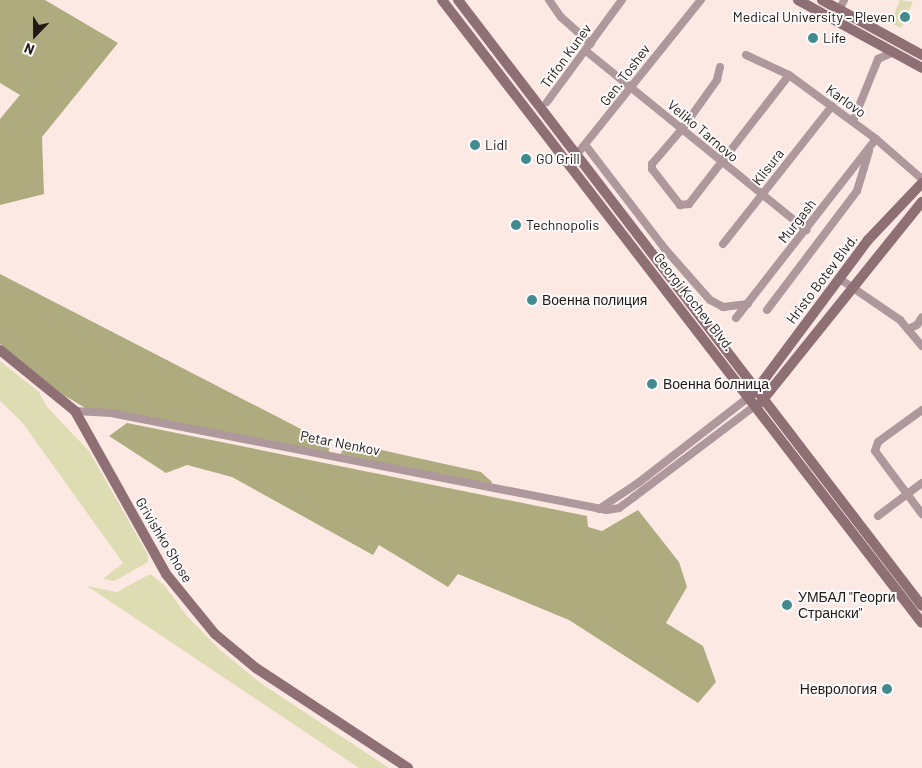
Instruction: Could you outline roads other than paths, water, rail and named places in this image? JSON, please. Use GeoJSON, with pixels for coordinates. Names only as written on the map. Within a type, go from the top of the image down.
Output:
{"type":"FeatureCollection","features":[{"type":"Feature","properties":{"kind":"main road","name":"Georgi Kochev Blvd."},"geometry":{"type":"LineString","coordinates":[[442,0],[569,164],[754,393],[765,398],[922,606]]}},
{"type":"Feature","properties":{"kind":"main road","name":"Georgi Kochev Blvd."},"geometry":{"type":"LineString","coordinates":[[458,0],[621,213],[754,393],[756,406],[855,540],[922,623]]}},
{"type":"Feature","properties":{"kind":"main road"},"geometry":{"type":"LineString","coordinates":[[798,0],[839,9],[894,52],[922,68]]}},
{"type":"Feature","properties":{"kind":"main road"},"geometry":{"type":"LineString","coordinates":[[822,0],[922,56]]}},
{"type":"Feature","properties":{"kind":"main road","name":"Hristo Botev Blvd."},"geometry":{"type":"LineString","coordinates":[[754,393],[868,240],[922,184]]}},
{"type":"Feature","properties":{"kind":"main road","name":"Hristo Botev Blvd."},"geometry":{"type":"LineString","coordinates":[[756,406],[765,398],[922,202]]}},
{"type":"Feature","properties":{"kind":"main road","name":"Grivishko Shose"},"geometry":{"type":"LineString","coordinates":[[0,350],[74,410],[158,562],[195,613],[232,651],[408,768]]}},
{"type":"Feature","properties":{"kind":"street"},"geometry":{"type":"LineString","coordinates":[[549,0],[561,17],[591,44]]}},
{"type":"Feature","properties":{"kind":"street","name":"Trifon Kunev"},"geometry":{"type":"LineString","coordinates":[[547,102],[622,0]]}},
{"type":"Feature","properties":{"kind":"street","name":"Gen. Toshev"},"geometry":{"type":"LineString","coordinates":[[569,164],[578,156],[701,0]]}},
{"type":"Feature","properties":{"kind":"street","name":"Veliko Tarnovo"},"geometry":{"type":"LineString","coordinates":[[586,51],[806,230]]}},
{"type":"Feature","properties":{"kind":"street"},"geometry":{"type":"LineString","coordinates":[[853,122],[878,59],[894,52]]}},
{"type":"Feature","properties":{"kind":"street","name":"Karlovo"},"geometry":{"type":"LineString","coordinates":[[746,55],[789,75],[876,139],[922,179]]}},
{"type":"Feature","properties":{"kind":"street"},"geometry":{"type":"LineString","coordinates":[[720,67],[717,80],[682,129],[652,164],[652,169],[680,205],[689,204],[723,164],[789,75]]}},
{"type":"Feature","properties":{"kind":"street","name":"Klisura"},"geometry":{"type":"LineString","coordinates":[[723,244],[832,106]]}},
{"type":"Feature","properties":{"kind":"street","name":"Murgash"},"geometry":{"type":"LineString","coordinates":[[736,318],[869,151],[876,139]]}},
{"type":"Feature","properties":{"kind":"street"},"geometry":{"type":"LineString","coordinates":[[586,146],[710,300],[724,307],[748,304]]}},
{"type":"Feature","properties":{"kind":"street"},"geometry":{"type":"LineString","coordinates":[[767,310],[857,191],[869,151]]}},
{"type":"Feature","properties":{"kind":"street"},"geometry":{"type":"LineString","coordinates":[[620,190],[621,213]]}},
{"type":"Feature","properties":{"kind":"street"},"geometry":{"type":"LineString","coordinates":[[840,279],[908,329],[922,346]]}},
{"type":"Feature","properties":{"kind":"street"},"geometry":{"type":"LineString","coordinates":[[908,329],[919,326],[922,316]]}},
{"type":"Feature","properties":{"kind":"street"},"geometry":{"type":"LineString","coordinates":[[598,509],[638,483],[754,393]]}},
{"type":"Feature","properties":{"kind":"street","name":"Petar Nenkov"},"geometry":{"type":"LineString","coordinates":[[74,410],[140,418],[598,509],[618,508],[724,432],[739,416],[756,406]]}},
{"type":"Feature","properties":{"kind":"street"},"geometry":{"type":"LineString","coordinates":[[922,410],[878,442],[874,451],[922,514]]}},
{"type":"Feature","properties":{"kind":"street"},"geometry":{"type":"LineString","coordinates":[[878,516],[922,483]]}},
{"type":"Feature","properties":{"kind":"place","name":"Medical University – Pleven"},"geometry":{"type":"Point","coordinates":[905,17]}},
{"type":"Feature","properties":{"kind":"place","name":"Life"},"geometry":{"type":"Point","coordinates":[813,38]}},
{"type":"Feature","properties":{"kind":"place","name":"Lidl"},"geometry":{"type":"Point","coordinates":[475,145]}},
{"type":"Feature","properties":{"kind":"place","name":"GO Grill"},"geometry":{"type":"Point","coordinates":[526,159]}},
{"type":"Feature","properties":{"kind":"place","name":"Technopolis"},"geometry":{"type":"Point","coordinates":[516,225]}},
{"type":"Feature","properties":{"kind":"place","name":"Военна полиция"},"geometry":{"type":"Point","coordinates":[532,300]}},
{"type":"Feature","properties":{"kind":"place","name":"Военна болница"},"geometry":{"type":"Point","coordinates":[652,384]}},
{"type":"Feature","properties":{"kind":"place","name":"УМБАЛ \"Георги Странски\""},"geometry":{"type":"Point","coordinates":[787,605]}},
{"type":"Feature","properties":{"kind":"place","name":"Неврология"},"geometry":{"type":"Point","coordinates":[887,689]}}]}
